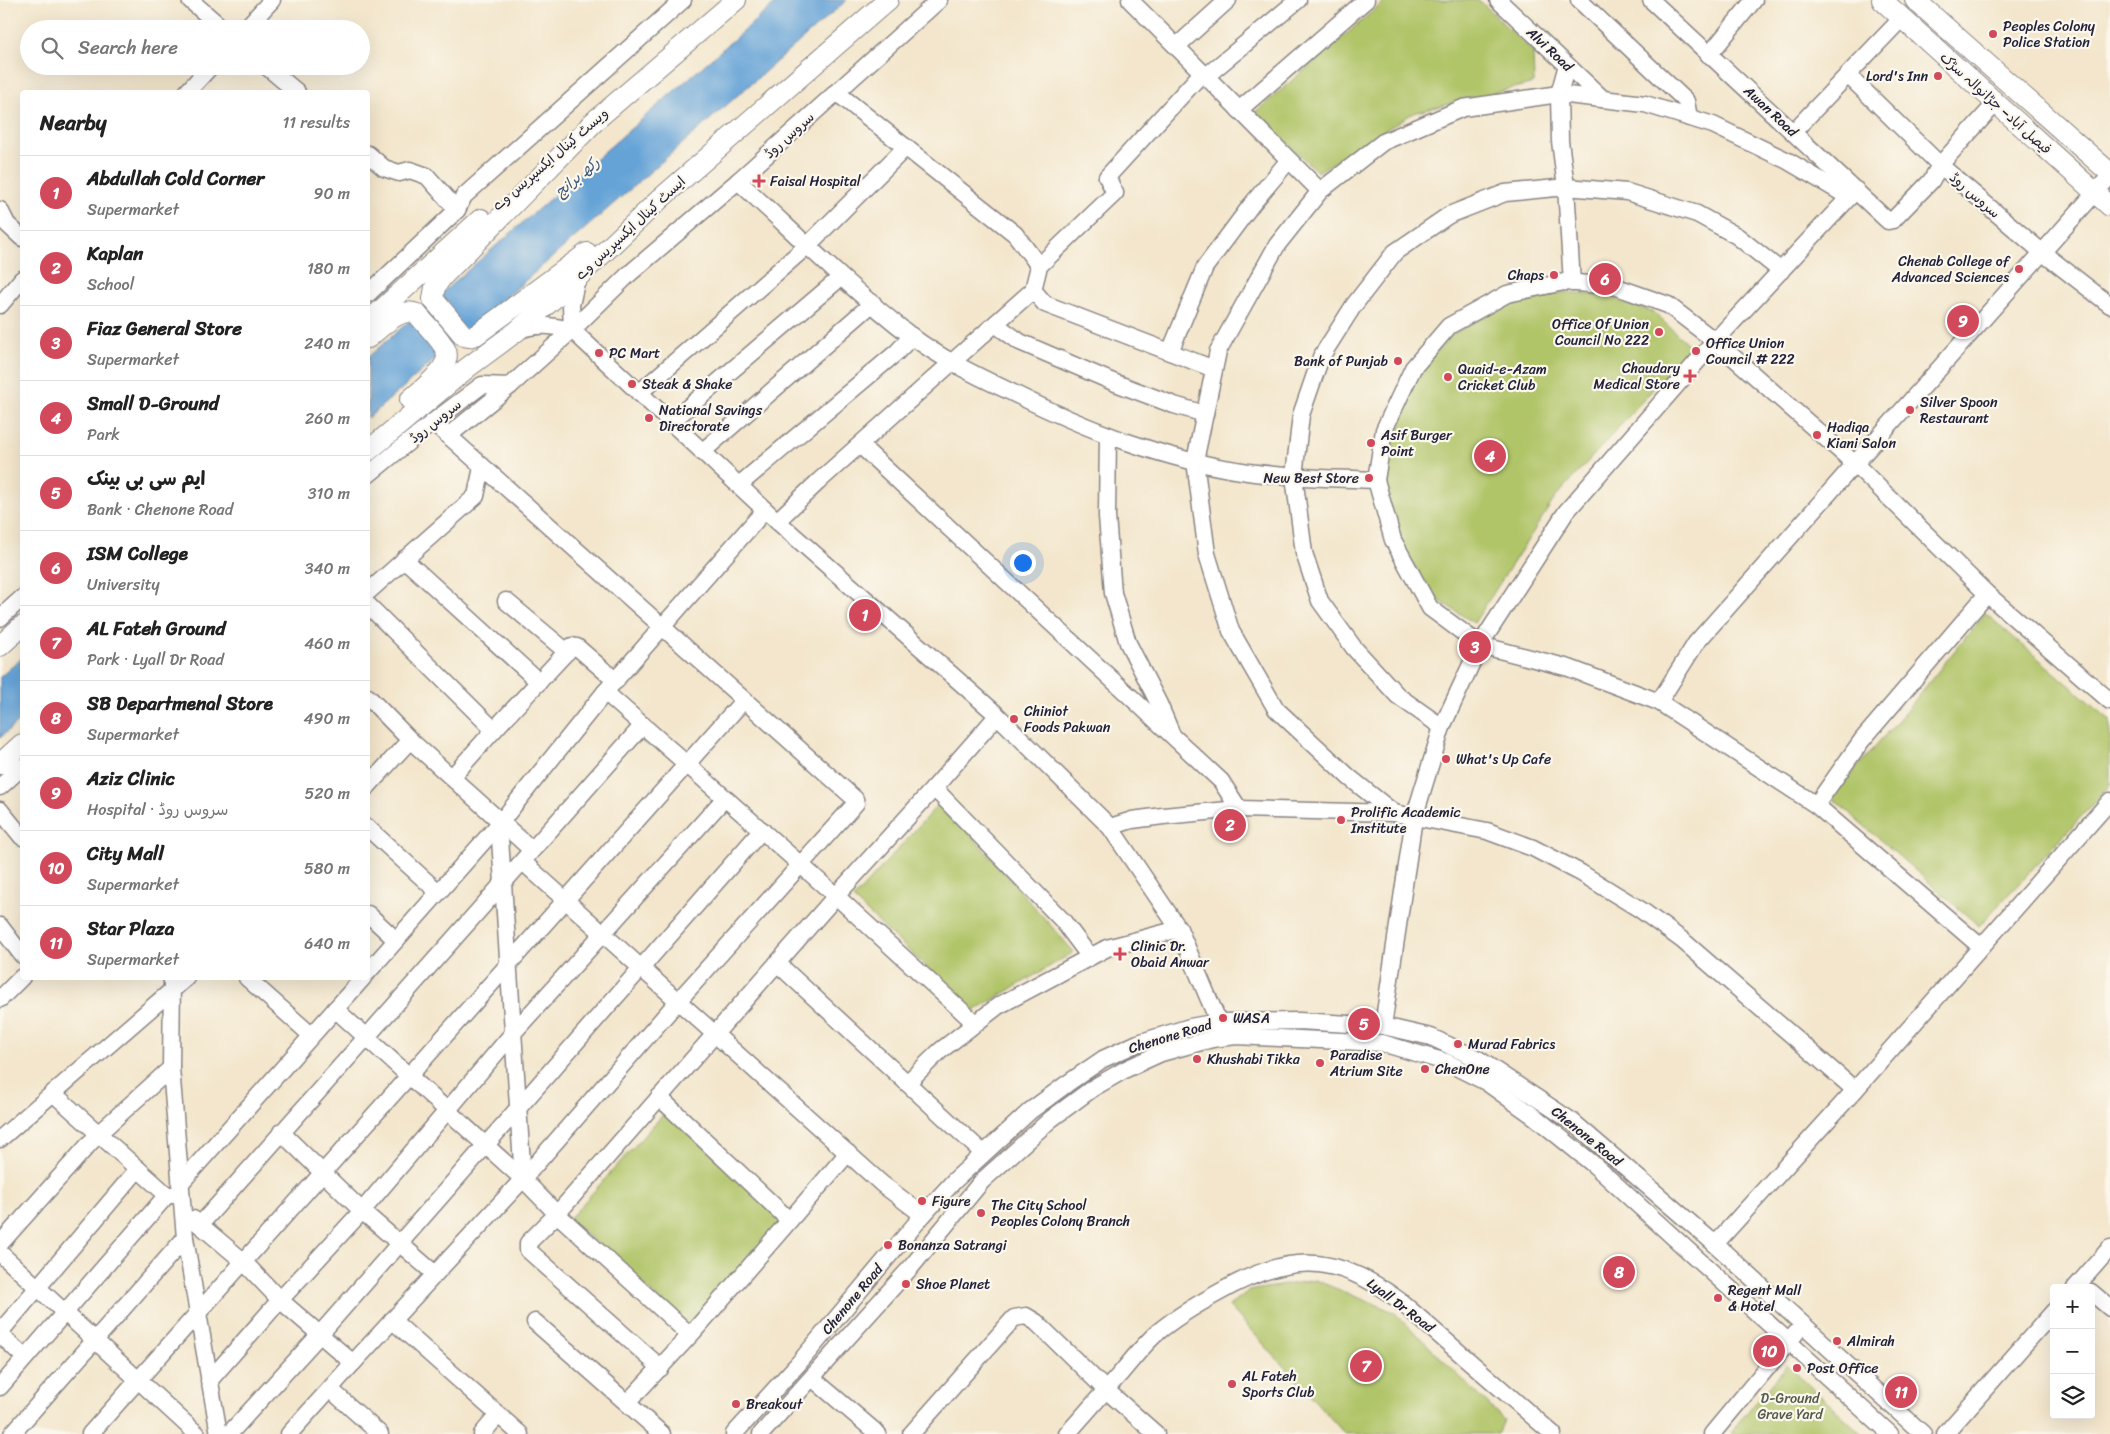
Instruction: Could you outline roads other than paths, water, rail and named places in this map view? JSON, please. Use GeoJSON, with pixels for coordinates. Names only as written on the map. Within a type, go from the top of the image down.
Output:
{"type":"FeatureCollection","features":[{"type":"Feature","properties":{"kind":"main road","name":"ویسٹ کینال ایکسپریس وے"},"geometry":{"type":"LineString","coordinates":[[370,320],[502,201],[736,0]]}},
{"type":"Feature","properties":{"kind":"main road","name":"ایسٹ کینال ایکسپریس وے"},"geometry":{"type":"LineString","coordinates":[[370,449],[467,368],[517,331],[577,278],[660,199],[888,0]]}},
{"type":"Feature","properties":{"kind":"main road","name":"فیصل آباد– جڑانوالہ سڑک"},"geometry":{"type":"LineString","coordinates":[[1882,0],[2103,200]]}},
{"type":"Feature","properties":{"kind":"main road","name":"فیصل آباد– جڑانوالہ سڑک"},"geometry":{"type":"LineString","coordinates":[[1915,0],[2110,174]]}},
{"type":"Feature","properties":{"kind":"main road"},"geometry":{"type":"LineString","coordinates":[[599,117],[438,281],[433,293],[433,299],[464,336],[469,337],[482,331],[660,199]]}},
{"type":"Feature","properties":{"kind":"main road"},"geometry":{"type":"LineString","coordinates":[[370,336],[400,313],[411,311],[417,314],[446,350],[446,363],[442,369],[370,440]]}},
{"type":"Feature","properties":{"kind":"main road"},"geometry":{"type":"LineString","coordinates":[[0,646],[20,628]]}},
{"type":"Feature","properties":{"kind":"main road"},"geometry":{"type":"LineString","coordinates":[[0,764],[20,746]]}},
{"type":"Feature","properties":{"kind":"street"},"geometry":{"type":"LineString","coordinates":[[190,0],[213,20]]}},
{"type":"Feature","properties":{"kind":"street"},"geometry":{"type":"LineString","coordinates":[[253,20],[272,0]]}},
{"type":"Feature","properties":{"kind":"street"},"geometry":{"type":"LineString","coordinates":[[370,292],[457,210],[464,196],[683,0]]}},
{"type":"Feature","properties":{"kind":"street","name":"سروس روڈ"},"geometry":{"type":"LineString","coordinates":[[448,436],[510,386],[572,330],[628,275],[738,181],[939,0]]}},
{"type":"Feature","properties":{"kind":"street"},"geometry":{"type":"LineString","coordinates":[[1130,0],[1320,191]]}},
{"type":"Feature","properties":{"kind":"street"},"geometry":{"type":"LineString","coordinates":[[1177,46],[1228,0]]}},
{"type":"Feature","properties":{"kind":"street"},"geometry":{"type":"LineString","coordinates":[[777,521],[1033,290],[1039,266],[1115,193],[1107,177],[1204,75],[1298,0]]}},
{"type":"Feature","properties":{"kind":"street"},"geometry":{"type":"LineString","coordinates":[[1239,110],[1366,0]]}},
{"type":"Feature","properties":{"kind":"street","name":"Alvi Road"},"geometry":{"type":"LineString","coordinates":[[1498,0],[1603,99]]}},
{"type":"Feature","properties":{"kind":"street"},"geometry":{"type":"LineString","coordinates":[[1579,0],[1686,101],[1689,118]]}},
{"type":"Feature","properties":{"kind":"street","name":"Awan Road"},"geometry":{"type":"LineString","coordinates":[[1651,0],[1794,132],[1853,193],[1890,222],[1931,181],[1940,165]]}},
{"type":"Feature","properties":{"kind":"street"},"geometry":{"type":"LineString","coordinates":[[1710,55],[1754,0]]}},
{"type":"Feature","properties":{"kind":"street"},"geometry":{"type":"LineString","coordinates":[[1794,132],[1902,18]]}},
{"type":"Feature","properties":{"kind":"street"},"geometry":{"type":"LineString","coordinates":[[1567,65],[1559,94],[1560,141],[1566,187],[1572,283]]}},
{"type":"Feature","properties":{"kind":"street"},"geometry":{"type":"LineString","coordinates":[[189,90],[203,75]]}},
{"type":"Feature","properties":{"kind":"street"},"geometry":{"type":"LineString","coordinates":[[277,75],[295,90]]}},
{"type":"Feature","properties":{"kind":"street","name":"سروس روڈ"},"geometry":{"type":"LineString","coordinates":[[1848,76],[1940,165],[2043,253],[2110,305]]}},
{"type":"Feature","properties":{"kind":"street"},"geometry":{"type":"LineString","coordinates":[[836,92],[1015,234],[1039,266]]}},
{"type":"Feature","properties":{"kind":"street"},"geometry":{"type":"LineString","coordinates":[[1383,1026],[1414,818],[1442,727],[1480,645],[1566,512],[1715,341],[1853,193],[1713,126],[1645,104],[1559,94],[1463,108],[1383,142],[1320,191],[1277,245],[1218,351],[1195,461],[1207,554],[1231,632],[1276,708],[1350,778],[1394,813]]}},
{"type":"Feature","properties":{"kind":"street"},"geometry":{"type":"LineString","coordinates":[[1940,165],[1995,104]]}},
{"type":"Feature","properties":{"kind":"street"},"geometry":{"type":"LineString","coordinates":[[640,393],[808,245],[906,147]]}},
{"type":"Feature","properties":{"kind":"street"},"geometry":{"type":"LineString","coordinates":[[370,156],[384,168],[399,173],[410,170],[427,176],[457,210]]}},
{"type":"Feature","properties":{"kind":"street"},"geometry":{"type":"LineString","coordinates":[[1170,352],[1205,267],[1252,204],[1289,160]]}},
{"type":"Feature","properties":{"kind":"street"},"geometry":{"type":"LineString","coordinates":[[1659,702],[1696,643],[1854,463],[2043,253],[2103,200],[2110,174]]}},
{"type":"Feature","properties":{"kind":"street"},"geometry":{"type":"LineString","coordinates":[[738,181],[808,245],[840,278],[912,336],[954,363],[1045,409],[1156,453],[1247,472],[1376,480]]}},
{"type":"Feature","properties":{"kind":"street"},"geometry":{"type":"LineString","coordinates":[[1442,727],[1398,696],[1354,648],[1320,601],[1304,553],[1294,476],[1302,414],[1321,357],[1354,305],[1396,252],[1449,215],[1505,193],[1566,187],[1627,192],[1697,214],[1737,236],[1782,270]]}},
{"type":"Feature","properties":{"kind":"street"},"geometry":{"type":"LineString","coordinates":[[1,218],[20,236]]}},
{"type":"Feature","properties":{"kind":"street"},"geometry":{"type":"LineString","coordinates":[[572,330],[571,305],[577,278]]}},
{"type":"Feature","properties":{"kind":"street"},"geometry":{"type":"LineString","coordinates":[[671,422],[840,278]]}},
{"type":"Feature","properties":{"kind":"street"},"geometry":{"type":"LineString","coordinates":[[0,305],[20,280]]}},
{"type":"Feature","properties":{"kind":"street"},"geometry":{"type":"LineString","coordinates":[[1981,947],[1816,805],[1659,702],[1569,668],[1480,645],[1430,608],[1393,540],[1376,480],[1384,430],[1413,368],[1449,326],[1507,294],[1564,282],[1614,286],[1668,305],[1715,341],[1854,463],[1987,594],[2110,701]]}},
{"type":"Feature","properties":{"kind":"street"},"geometry":{"type":"LineString","coordinates":[[1033,290],[1045,304],[1214,369]]}},
{"type":"Feature","properties":{"kind":"street"},"geometry":{"type":"LineString","coordinates":[[702,452],[872,303]]}},
{"type":"Feature","properties":{"kind":"street"},"geometry":{"type":"LineString","coordinates":[[517,331],[544,324],[572,330],[777,521],[998,716],[1110,827],[1179,929],[1221,1029]]}},
{"type":"Feature","properties":{"kind":"street"},"geometry":{"type":"LineString","coordinates":[[995,324],[1020,342],[1113,382],[1174,405],[1205,414]]}},
{"type":"Feature","properties":{"kind":"street"},"geometry":{"type":"LineString","coordinates":[[739,485],[845,397],[897,352],[912,336]]}},
{"type":"Feature","properties":{"kind":"street","name":"سروس روڈ"},"geometry":{"type":"LineString","coordinates":[[370,473],[482,385],[510,386]]}},
{"type":"Feature","properties":{"kind":"street"},"geometry":{"type":"LineString","coordinates":[[290,1434],[392,1320],[523,1179],[678,1001],[856,803],[855,799],[743,701],[433,422]]}},
{"type":"Feature","properties":{"kind":"street"},"geometry":{"type":"LineString","coordinates":[[1108,435],[1107,516],[1113,593],[1128,643],[1173,736]]}},
{"type":"Feature","properties":{"kind":"street"},"geometry":{"type":"LineString","coordinates":[[860,445],[1221,781],[1240,809]]}},
{"type":"Feature","properties":{"kind":"street"},"geometry":{"type":"LineString","coordinates":[[370,590],[476,496],[482,467]]}},
{"type":"Feature","properties":{"kind":"street"},"geometry":{"type":"LineString","coordinates":[[370,970],[500,823],[611,687],[765,510]]}},
{"type":"Feature","properties":{"kind":"street"},"geometry":{"type":"LineString","coordinates":[[404,559],[539,682]]}},
{"type":"Feature","properties":{"kind":"street"},"geometry":{"type":"LineString","coordinates":[[1816,805],[1862,740],[1987,594]]}},
{"type":"Feature","properties":{"kind":"street"},"geometry":{"type":"LineString","coordinates":[[0,618],[20,600]]}},
{"type":"Feature","properties":{"kind":"street"},"geometry":{"type":"LineString","coordinates":[[506,601],[567,652]]}},
{"type":"Feature","properties":{"kind":"street"},"geometry":{"type":"LineString","coordinates":[[370,607],[494,730]]}},
{"type":"Feature","properties":{"kind":"street"},"geometry":{"type":"LineString","coordinates":[[452,777],[575,645],[643,725],[724,799],[836,896],[975,1023]]}},
{"type":"Feature","properties":{"kind":"street"},"geometry":{"type":"LineString","coordinates":[[370,698],[410,740],[500,823],[565,900],[882,1184],[923,1214]]}},
{"type":"Feature","properties":{"kind":"street"},"geometry":{"type":"LineString","coordinates":[[90,1434],[743,701]]}},
{"type":"Feature","properties":{"kind":"street"},"geometry":{"type":"LineString","coordinates":[[661,1368],[528,1250],[528,1244],[557,1214],[836,896],[998,716]]}},
{"type":"Feature","properties":{"kind":"street"},"geometry":{"type":"LineString","coordinates":[[200,1225],[643,725]]}},
{"type":"Feature","properties":{"kind":"street"},"geometry":{"type":"LineString","coordinates":[[370,784],[410,740]]}},
{"type":"Feature","properties":{"kind":"street"},"geometry":{"type":"LineString","coordinates":[[0,787],[20,769]]}},
{"type":"Feature","properties":{"kind":"street"},"geometry":{"type":"LineString","coordinates":[[934,788],[1063,921],[1090,957]]}},
{"type":"Feature","properties":{"kind":"street"},"geometry":{"type":"LineString","coordinates":[[209,1381],[362,1211],[514,1032],[724,799]]}},
{"type":"Feature","properties":{"kind":"street"},"geometry":{"type":"LineString","coordinates":[[1715,1244],[1855,1090],[2110,801]]}},
{"type":"Feature","properties":{"kind":"street"},"geometry":{"type":"LineString","coordinates":[[1110,827],[1148,818],[1240,809],[1394,813],[1487,832],[1533,848],[1581,873],[1641,910],[1682,940],[1855,1090]]}},
{"type":"Feature","properties":{"kind":"street"},"geometry":{"type":"LineString","coordinates":[[0,810],[20,835]]}},
{"type":"Feature","properties":{"kind":"street"},"geometry":{"type":"LineString","coordinates":[[500,823],[523,1179]]}},
{"type":"Feature","properties":{"kind":"street"},"geometry":{"type":"LineString","coordinates":[[370,830],[438,892]]}},
{"type":"Feature","properties":{"kind":"street"},"geometry":{"type":"LineString","coordinates":[[229,1434],[321,1333],[762,830]]}},
{"type":"Feature","properties":{"kind":"street"},"geometry":{"type":"LineString","coordinates":[[370,916],[396,940]]}},
{"type":"Feature","properties":{"kind":"street"},"geometry":{"type":"LineString","coordinates":[[0,926],[20,952]]}},
{"type":"Feature","properties":{"kind":"street"},"geometry":{"type":"LineString","coordinates":[[907,1083],[940,1051],[998,1006],[1107,948],[1179,929]]}},
{"type":"Feature","properties":{"kind":"street"},"geometry":{"type":"LineString","coordinates":[[777,963],[983,1153]]}},
{"type":"Feature","properties":{"kind":"street"},"geometry":{"type":"LineString","coordinates":[[0,999],[20,979]]}},
{"type":"Feature","properties":{"kind":"street"},"geometry":{"type":"LineString","coordinates":[[249,980],[311,1035]]}},
{"type":"Feature","properties":{"kind":"street"},"geometry":{"type":"LineString","coordinates":[[0,1386],[176,1191],[361,980]]}},
{"type":"Feature","properties":{"kind":"street"},"geometry":{"type":"LineString","coordinates":[[172,984],[171,1068],[176,1191],[183,1212],[185,1238],[197,1313],[219,1434]]}},
{"type":"Feature","properties":{"kind":"street"},"geometry":{"type":"LineString","coordinates":[[0,1139],[172,984]]}},
{"type":"Feature","properties":{"kind":"street"},"geometry":{"type":"LineString","coordinates":[[335,1009],[447,1112],[486,1145],[557,1214],[690,1335]]}},
{"type":"Feature","properties":{"kind":"street","name":"Chenone Road"},"geometry":{"type":"LineString","coordinates":[[734,1434],[798,1364],[923,1214],[983,1153],[1030,1111],[1103,1059],[1138,1043],[1190,1027],[1221,1029],[1299,1021],[1383,1026],[1431,1037],[1478,1059],[1573,1122],[1715,1244],[1923,1434]]}},
{"type":"Feature","properties":{"kind":"street","name":"Chenone Road"},"geometry":{"type":"LineString","coordinates":[[762,1434],[912,1266],[982,1181],[1050,1119],[1093,1088],[1126,1069],[1221,1029],[1250,1036],[1382,1043],[1446,1062],[1486,1082],[1535,1117],[1593,1164],[1890,1434]]}},
{"type":"Feature","properties":{"kind":"street"},"geometry":{"type":"LineString","coordinates":[[0,1244],[99,1133],[171,1068]]}},
{"type":"Feature","properties":{"kind":"street"},"geometry":{"type":"LineString","coordinates":[[53,1093],[138,1170],[176,1191]]}},
{"type":"Feature","properties":{"kind":"street"},"geometry":{"type":"LineString","coordinates":[[659,1097],[790,1220]]}},
{"type":"Feature","properties":{"kind":"street"},"geometry":{"type":"LineString","coordinates":[[281,1132],[362,1211],[435,1274]]}},
{"type":"Feature","properties":{"kind":"street"},"geometry":{"type":"LineString","coordinates":[[627,1403],[661,1368],[848,1153]]}},
{"type":"Feature","properties":{"kind":"street"},"geometry":{"type":"LineString","coordinates":[[25,1358],[0,1333],[138,1170]]}},
{"type":"Feature","properties":{"kind":"street"},"geometry":{"type":"LineString","coordinates":[[183,1212],[243,1261],[280,1300],[321,1333],[353,1363]]}},
{"type":"Feature","properties":{"kind":"street"},"geometry":{"type":"LineString","coordinates":[[16,1433],[185,1238]]}},
{"type":"Feature","properties":{"kind":"street"},"geometry":{"type":"LineString","coordinates":[[2085,1284],[2110,1248]]}},
{"type":"Feature","properties":{"kind":"street"},"geometry":{"type":"LineString","coordinates":[[0,1253],[197,1434]]}},
{"type":"Feature","properties":{"kind":"street","name":"Lyall Dr Road"},"geometry":{"type":"LineString","coordinates":[[1067,1434],[1158,1333],[1196,1305],[1240,1280],[1265,1270],[1289,1264],[1317,1263],[1356,1273],[1380,1286],[1423,1320],[1553,1434]]}},
{"type":"Feature","properties":{"kind":"street"},"geometry":{"type":"LineString","coordinates":[[2095,1296],[2110,1308]]}},
{"type":"Feature","properties":{"kind":"street"},"geometry":{"type":"LineString","coordinates":[[911,1434],[1014,1318],[1026,1316],[1036,1322],[1106,1390],[1156,1434]]}},
{"type":"Feature","properties":{"kind":"street"},"geometry":{"type":"LineString","coordinates":[[1945,1434],[2050,1316]]}},
{"type":"Feature","properties":{"kind":"street"},"geometry":{"type":"LineString","coordinates":[[392,1320],[520,1434]]}},
{"type":"Feature","properties":{"kind":"street"},"geometry":{"type":"LineString","coordinates":[[535,1322],[662,1434]]}},
{"type":"Feature","properties":{"kind":"street"},"geometry":{"type":"LineString","coordinates":[[1712,1434],[1804,1324]]}},
{"type":"Feature","properties":{"kind":"street"},"geometry":{"type":"LineString","coordinates":[[812,1378],[878,1434]]}},
{"type":"Feature","properties":{"kind":"street"},"geometry":{"type":"LineString","coordinates":[[330,1389],[380,1434]]}},
{"type":"Feature","properties":{"kind":"street"},"geometry":{"type":"LineString","coordinates":[[482,1434],[498,1415]]}},
{"type":"Feature","properties":{"kind":"water","name":"رکھ برانچ"},"geometry":{"type":"Polygon","coordinates":[[[779,0],[847,0],[370,416],[370,355],[779,0]]]}},
{"type":"Feature","properties":{"kind":"water"},"geometry":{"type":"Polygon","coordinates":[[[20,660],[20,720],[0,738],[0,677],[20,660]]]}},
{"type":"Feature","properties":{"kind":"place","name":"Peoples Colony Police Station"},"geometry":{"type":"Point","coordinates":[1993,34]}},
{"type":"Feature","properties":{"kind":"place","name":"Lord's Inn"},"geometry":{"type":"Point","coordinates":[1938,76]}},
{"type":"Feature","properties":{"kind":"place","name":"Faisal Hospital"},"geometry":{"type":"Point","coordinates":[759,181]}},
{"type":"Feature","properties":{"kind":"place","name":"Chenab College of Advanced Sciences"},"geometry":{"type":"Point","coordinates":[2019,269]}},
{"type":"Feature","properties":{"kind":"place","name":"Chaps"},"geometry":{"type":"Point","coordinates":[1554,275]}},
{"type":"Feature","properties":{"kind":"place","name":"ISM College"},"geometry":{"type":"Point","coordinates":[1605,279]}},
{"type":"Feature","properties":{"kind":"place","name":"Aziz Clinic"},"geometry":{"type":"Point","coordinates":[1963,321]}},
{"type":"Feature","properties":{"kind":"place","name":"Office Of Union Council No 222"},"geometry":{"type":"Point","coordinates":[1659,332]}},
{"type":"Feature","properties":{"kind":"place","name":"Office Union Council # 222"},"geometry":{"type":"Point","coordinates":[1696,351]}},
{"type":"Feature","properties":{"kind":"place","name":"PC Mart"},"geometry":{"type":"Point","coordinates":[599,353]}},
{"type":"Feature","properties":{"kind":"place","name":"Bank of Punjab"},"geometry":{"type":"Point","coordinates":[1398,361]}},
{"type":"Feature","properties":{"kind":"place","name":"Chaudary Medical Store"},"geometry":{"type":"Point","coordinates":[1690,376]}},
{"type":"Feature","properties":{"kind":"place","name":"Quaid-e-Azam Cricket Club"},"geometry":{"type":"Point","coordinates":[1448,377]}},
{"type":"Feature","properties":{"kind":"place","name":"Steak & Shake"},"geometry":{"type":"Point","coordinates":[632,384]}},
{"type":"Feature","properties":{"kind":"place","name":"Silver Spoon Restaurant"},"geometry":{"type":"Point","coordinates":[1910,410]}},
{"type":"Feature","properties":{"kind":"place","name":"National Savings Directorate"},"geometry":{"type":"Point","coordinates":[649,418]}},
{"type":"Feature","properties":{"kind":"place","name":"Hadiqa Kiani Salon"},"geometry":{"type":"Point","coordinates":[1817,435]}},
{"type":"Feature","properties":{"kind":"place","name":"Asif Burger Point"},"geometry":{"type":"Point","coordinates":[1371,443]}},
{"type":"Feature","properties":{"kind":"place","name":"Small D-Ground"},"geometry":{"type":"Point","coordinates":[1490,456]}},
{"type":"Feature","properties":{"kind":"place","name":"New Best Store"},"geometry":{"type":"Point","coordinates":[1369,478]}},
{"type":"Feature","properties":{"kind":"place","name":"Abdullah Cold Corner"},"geometry":{"type":"Point","coordinates":[865,615]}},
{"type":"Feature","properties":{"kind":"place","name":"Fiaz General Store"},"geometry":{"type":"Point","coordinates":[1475,647]}},
{"type":"Feature","properties":{"kind":"place","name":"Chiniot Foods Pakwan"},"geometry":{"type":"Point","coordinates":[1014,719]}},
{"type":"Feature","properties":{"kind":"place","name":"What's Up Cafe"},"geometry":{"type":"Point","coordinates":[1446,759]}},
{"type":"Feature","properties":{"kind":"place","name":"Prolific Academic Institute"},"geometry":{"type":"Point","coordinates":[1341,820]}},
{"type":"Feature","properties":{"kind":"place","name":"Kaplan"},"geometry":{"type":"Point","coordinates":[1230,825]}},
{"type":"Feature","properties":{"kind":"place","name":"Clinic Dr. Obaid Anwar"},"geometry":{"type":"Point","coordinates":[1120,954]}},
{"type":"Feature","properties":{"kind":"place","name":"WASA"},"geometry":{"type":"Point","coordinates":[1223,1018]}},
{"type":"Feature","properties":{"kind":"place","name":"ایم سی بی بینک"},"geometry":{"type":"Point","coordinates":[1364,1024]}},
{"type":"Feature","properties":{"kind":"place","name":"Murad Fabrics"},"geometry":{"type":"Point","coordinates":[1458,1044]}},
{"type":"Feature","properties":{"kind":"place","name":"Khushabi Tikka"},"geometry":{"type":"Point","coordinates":[1197,1059]}},
{"type":"Feature","properties":{"kind":"place","name":"Paradise Atrium Site"},"geometry":{"type":"Point","coordinates":[1320,1063]}},
{"type":"Feature","properties":{"kind":"place","name":"ChenOne"},"geometry":{"type":"Point","coordinates":[1425,1069]}},
{"type":"Feature","properties":{"kind":"place","name":"Figure"},"geometry":{"type":"Point","coordinates":[922,1201]}},
{"type":"Feature","properties":{"kind":"place","name":"The City School Peoples Colony Branch"},"geometry":{"type":"Point","coordinates":[981,1213]}},
{"type":"Feature","properties":{"kind":"place","name":"Bonanza Satrangi"},"geometry":{"type":"Point","coordinates":[888,1245]}},
{"type":"Feature","properties":{"kind":"place","name":"SB Departmenal Store"},"geometry":{"type":"Point","coordinates":[1619,1272]}},
{"type":"Feature","properties":{"kind":"place","name":"Shoe Planet"},"geometry":{"type":"Point","coordinates":[906,1284]}},
{"type":"Feature","properties":{"kind":"place","name":"Regent Mall & Hotel"},"geometry":{"type":"Point","coordinates":[1718,1298]}},
{"type":"Feature","properties":{"kind":"place","name":"Almirah"},"geometry":{"type":"Point","coordinates":[1837,1341]}},
{"type":"Feature","properties":{"kind":"place","name":"City Mall"},"geometry":{"type":"Point","coordinates":[1769,1351]}},
{"type":"Feature","properties":{"kind":"place","name":"AL Fateh Ground"},"geometry":{"type":"Point","coordinates":[1366,1366]}},
{"type":"Feature","properties":{"kind":"place","name":"Post Office"},"geometry":{"type":"Point","coordinates":[1797,1368]}},
{"type":"Feature","properties":{"kind":"place","name":"AL Fateh Sports Club"},"geometry":{"type":"Point","coordinates":[1232,1384]}},
{"type":"Feature","properties":{"kind":"place","name":"Star Plaza"},"geometry":{"type":"Point","coordinates":[1901,1392]}},
{"type":"Feature","properties":{"kind":"place","name":"Breakout"},"geometry":{"type":"Point","coordinates":[736,1404]}},
{"type":"Feature","properties":{"kind":"park label","name":"D-Ground Grave Yard"},"geometry":{"type":"Point","coordinates":[1790,1406]}}]}
